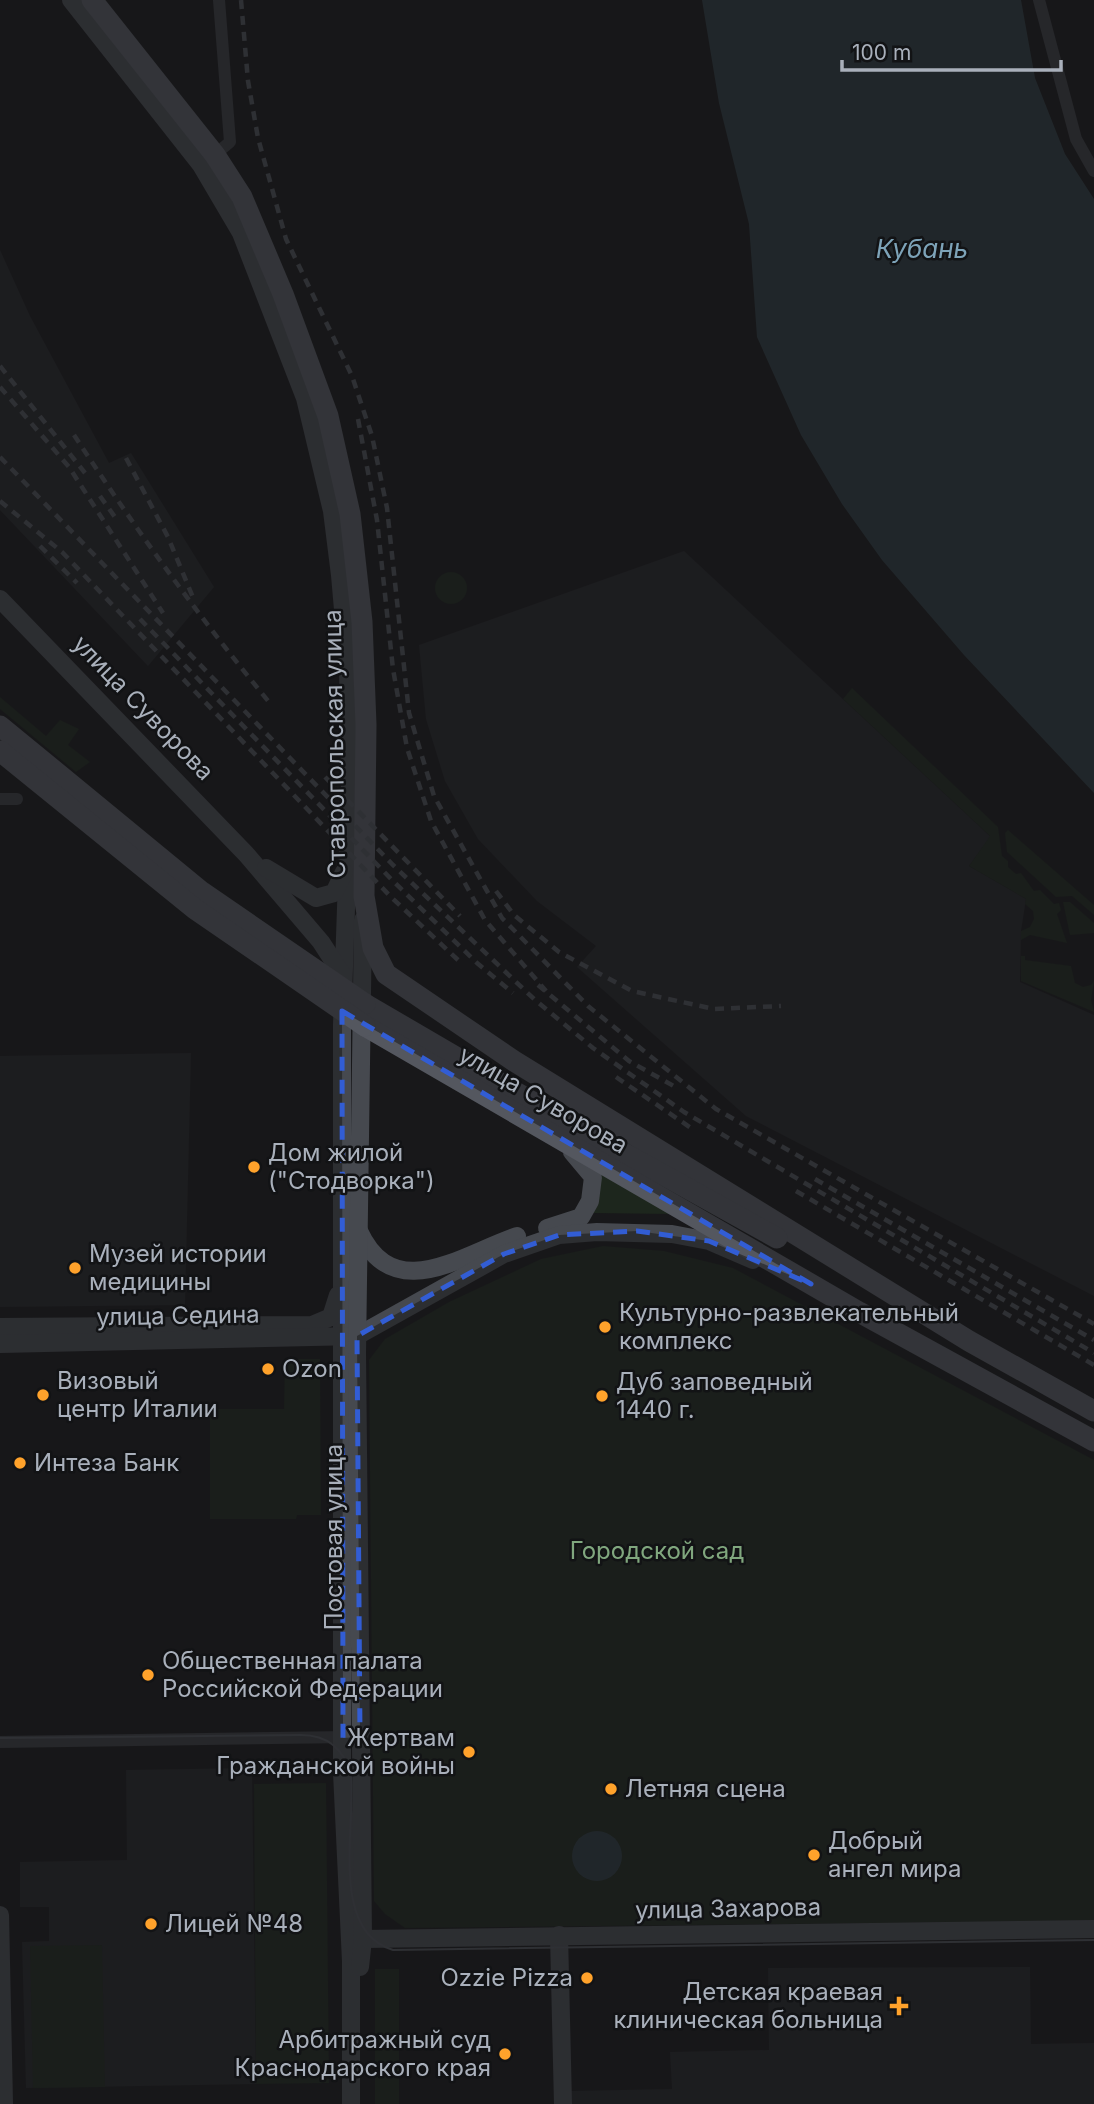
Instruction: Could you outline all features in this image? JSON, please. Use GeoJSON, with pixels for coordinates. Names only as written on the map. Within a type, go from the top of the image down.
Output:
{"type":"FeatureCollection","features":[{"type":"Feature","properties":{"kind":"main road","name":"Ставропольская улица"},"geometry":{"type":"LineString","coordinates":[[71,0],[242,197],[320,390],[343,480],[356,567],[364,654],[364,896],[360,1011]]}},
{"type":"Feature","properties":{"kind":"main road","name":"Ставропольская улица"},"geometry":{"type":"LineString","coordinates":[[92,0],[208,160],[257,271],[305,398],[321,460],[341,575],[347,656],[350,792],[342,1057]]}},
{"type":"Feature","properties":{"kind":"main road","name":"улица Суворова"},"geometry":{"type":"LineString","coordinates":[[4,605],[246,854]]}},
{"type":"Feature","properties":{"kind":"main road","name":"улица Суворова"},"geometry":{"type":"LineString","coordinates":[[0,726],[202,892],[277,947],[543,1120],[559,1140],[1094,1441]]}},
{"type":"Feature","properties":{"kind":"main road","name":"улица Суворова"},"geometry":{"type":"LineString","coordinates":[[0,751],[195,909],[275,967],[365,1026],[970,1341]]}},
{"type":"Feature","properties":{"kind":"main road","name":"Ставропольская улица"},"geometry":{"type":"LineString","coordinates":[[246,854],[316,898],[329,895],[338,889],[348,855]]}},
{"type":"Feature","properties":{"kind":"main road"},"geometry":{"type":"LineString","coordinates":[[246,854],[326,948],[343,976]]}},
{"type":"Feature","properties":{"kind":"main road","name":"улица Суворова"},"geometry":{"type":"LineString","coordinates":[[364,896],[377,961],[399,986],[514,1061],[970,1341],[1094,1412]]}},
{"type":"Feature","properties":{"kind":"main road","name":"Постовая улица"},"geometry":{"type":"LineString","coordinates":[[351,2104],[350,1337],[358,1228],[360,1011]]}},
{"type":"Feature","properties":{"kind":"main road","name":"Постовая улица"},"geometry":{"type":"LineString","coordinates":[[342,1057],[343,1274],[350,1337]]}},
{"type":"Feature","properties":{"kind":"main road"},"geometry":{"type":"LineString","coordinates":[[358,1228],[374,1257],[397,1267],[420,1272],[455,1262],[506,1240],[571,1222],[587,1211],[593,1177],[587,1167],[559,1140]]}},
{"type":"Feature","properties":{"kind":"main road"},"geometry":{"type":"LineString","coordinates":[[350,1337],[504,1254],[559,1236],[637,1231],[696,1238],[811,1284]]}},
{"type":"Feature","properties":{"kind":"main road","name":"улица Седина"},"geometry":{"type":"LineString","coordinates":[[0,1327],[319,1324],[334,1312],[343,1274]]}},
{"type":"Feature","properties":{"kind":"main road","name":"улица Седина"},"geometry":{"type":"LineString","coordinates":[[0,1344],[350,1337]]}},
{"type":"Feature","properties":{"kind":"main road","name":"Постовая улица"},"geometry":{"type":"LineString","coordinates":[[351,1737],[363,1939],[360,1961],[360,2104]]}},
{"type":"Feature","properties":{"kind":"main road"},"geometry":{"type":"LineString","coordinates":[[0,1915],[4,2104]]}},
{"type":"Feature","properties":{"kind":"main road","name":"улица Захарова"},"geometry":{"type":"LineString","coordinates":[[363,1939],[1094,1929]]}},
{"type":"Feature","properties":{"kind":"main road"},"geometry":{"type":"LineString","coordinates":[[559,1935],[563,2104]]}},
{"type":"Feature","properties":{"kind":"street"},"geometry":{"type":"LineString","coordinates":[[208,160],[230,142],[219,0]]}},
{"type":"Feature","properties":{"kind":"street"},"geometry":{"type":"LineString","coordinates":[[1039,0],[1076,139],[1094,171]]}},
{"type":"Feature","properties":{"kind":"street"},"geometry":{"type":"LineString","coordinates":[[0,799],[17,799]]}},
{"type":"Feature","properties":{"kind":"street"},"geometry":{"type":"LineString","coordinates":[[0,1742],[351,1737]]}},
{"type":"Feature","properties":{"kind":"highlighted area"},"geometry":{"type":"Polygon","coordinates":[[[342,1011],[811,1284],[709,1241],[637,1231],[559,1235],[504,1254],[357,1336],[360,1737],[343,1738],[344,1719],[342,1011]]]}},
{"type":"Feature","properties":{"kind":"shaded area"},"geometry":{"type":"Polygon","coordinates":[[[0,250],[30,316],[109,463],[131,453],[214,587],[148,666],[0,510],[0,250]]]}},
{"type":"Feature","properties":{"kind":"shaded area"},"geometry":{"type":"Polygon","coordinates":[[[684,551],[991,837],[969,866],[1026,899],[1021,931],[1020,982],[1094,1015],[1094,1296],[746,1116],[577,967],[596,946],[537,901],[478,839],[445,781],[426,719],[419,645],[684,551]]]}},
{"type":"Feature","properties":{"kind":"shaded area"},"geometry":{"type":"Polygon","coordinates":[[[191,1053],[185,1305],[0,1307],[0,1056],[191,1053]]]}},
{"type":"Feature","properties":{"kind":"shaded area","name":"Лицей №48"},"geometry":{"type":"Polygon","coordinates":[[[252,1768],[256,2084],[26,2088],[22,1942],[49,1941],[49,1907],[20,1907],[20,1862],[127,1860],[126,1770],[252,1768]]]}},
{"type":"Feature","properties":{"kind":"shaded area","name":"Детская краевая клиническая больница"},"geometry":{"type":"Polygon","coordinates":[[[1030,1967],[1031,2044],[1094,2043],[1094,2104],[572,2104],[571,2091],[672,2089],[670,2052],[769,2050],[768,1968],[1030,1967]]]}},
{"type":"Feature","properties":{"kind":"green space"},"geometry":{"type":"Polygon","coordinates":[[[451,572],[462,577],[467,588],[462,599],[451,604],[440,599],[435,588],[440,577],[451,572]]]}},
{"type":"Feature","properties":{"kind":"green space"},"geometry":{"type":"Polygon","coordinates":[[[852,688],[998,827],[1002,856],[1008,861],[1008,867],[1016,874],[1021,873],[1034,891],[1040,890],[1054,904],[1059,903],[1061,910],[1057,914],[1067,943],[1030,935],[1021,940],[1021,931],[1030,927],[1034,919],[1033,911],[1025,904],[1026,899],[969,866],[990,836],[843,699],[852,688]]]}},
{"type":"Feature","properties":{"kind":"green space"},"geometry":{"type":"Polygon","coordinates":[[[0,697],[46,736],[60,720],[79,729],[68,745],[90,762],[76,772],[0,709],[0,697]]]}},
{"type":"Feature","properties":{"kind":"green space"},"geometry":{"type":"Polygon","coordinates":[[[1008,830],[1094,905],[1094,915],[1072,896],[1056,897],[1007,852],[1005,833],[1008,830]]]}},
{"type":"Feature","properties":{"kind":"green space"},"geometry":{"type":"Polygon","coordinates":[[[1063,902],[1070,902],[1094,923],[1094,933],[1070,935],[1063,902]]]}},
{"type":"Feature","properties":{"kind":"green space"},"geometry":{"type":"Polygon","coordinates":[[[1021,956],[1025,956],[1025,960],[1071,966],[1075,983],[1083,987],[1094,981],[1091,1000],[1094,1012],[1021,981],[1021,956]]]}},
{"type":"Feature","properties":{"kind":"green space"},"geometry":{"type":"Polygon","coordinates":[[[598,1172],[671,1214],[592,1213],[598,1172]]]}},
{"type":"Feature","properties":{"kind":"green space","name":"Городской сад"},"geometry":{"type":"Polygon","coordinates":[[[603,1246],[664,1251],[733,1268],[1094,1460],[1094,1921],[405,1928],[385,1914],[374,1901],[369,1360],[385,1339],[449,1302],[541,1259],[603,1246]]]}},
{"type":"Feature","properties":{"kind":"green space"},"geometry":{"type":"Polygon","coordinates":[[[285,1359],[320,1359],[321,1515],[297,1515],[296,1519],[210,1519],[210,1409],[284,1409],[285,1359]]]}},
{"type":"Feature","properties":{"kind":"green space"},"geometry":{"type":"Polygon","coordinates":[[[326,1783],[329,2083],[256,2084],[254,1784],[326,1783]]]}},
{"type":"Feature","properties":{"kind":"green space"},"geometry":{"type":"Polygon","coordinates":[[[102,1945],[105,2087],[33,2088],[30,1946],[102,1945]]]}},
{"type":"Feature","properties":{"kind":"green space"},"geometry":{"type":"Polygon","coordinates":[[[375,1969],[399,1969],[399,2104],[375,2104],[375,1969]]]}},
{"type":"Feature","properties":{"kind":"water","name":"Кубань"},"geometry":{"type":"Polygon","coordinates":[[[702,0],[1021,0],[1035,78],[1065,154],[1094,199],[1094,793],[964,655],[882,560],[842,504],[801,435],[757,337],[749,224],[719,103],[702,0]]]}},
{"type":"Feature","properties":{"kind":"water"},"geometry":{"type":"Polygon","coordinates":[[[597,1831],[615,1838],[622,1856],[615,1874],[597,1881],[579,1874],[572,1856],[579,1838],[597,1831]]]}},
{"type":"Feature","properties":{"kind":"tram line"},"geometry":{"type":"LineString","coordinates":[[0,1738],[301,1735],[327,1741],[334,1745],[344,1758],[351,1775],[350,1874],[353,1900],[360,1922],[373,1939],[393,1950],[1094,1940]]}},
{"type":"Feature","properties":{"kind":"railway"},"geometry":{"type":"LineString","coordinates":[[241,0],[248,81],[258,138],[286,239],[352,376],[372,436],[387,508],[409,713],[434,796],[502,918],[588,1006],[716,1109],[1094,1324]]}},
{"type":"Feature","properties":{"kind":"railway"},"geometry":{"type":"LineString","coordinates":[[0,366],[85,473]]}},
{"type":"Feature","properties":{"kind":"railway"},"geometry":{"type":"LineString","coordinates":[[0,387],[69,467],[163,613]]}},
{"type":"Feature","properties":{"kind":"railway"},"geometry":{"type":"LineString","coordinates":[[358,419],[377,520],[393,669],[407,748],[431,821],[485,920],[546,991]]}},
{"type":"Feature","properties":{"kind":"railway"},"geometry":{"type":"LineString","coordinates":[[74,435],[168,571],[269,702]]}},
{"type":"Feature","properties":{"kind":"railway"},"geometry":{"type":"LineString","coordinates":[[0,457],[393,865],[534,999],[593,1048],[684,1112],[1094,1353]]}},
{"type":"Feature","properties":{"kind":"railway"},"geometry":{"type":"LineString","coordinates":[[126,458],[168,537],[194,600]]}},
{"type":"Feature","properties":{"kind":"railway"},"geometry":{"type":"LineString","coordinates":[[100,496],[117,520]]}},
{"type":"Feature","properties":{"kind":"railway"},"geometry":{"type":"LineString","coordinates":[[0,501],[62,552],[391,897],[458,960]]}},
{"type":"Feature","properties":{"kind":"railway"},"geometry":{"type":"LineString","coordinates":[[40,546],[77,583]]}},
{"type":"Feature","properties":{"kind":"railway"},"geometry":{"type":"LineString","coordinates":[[140,619],[392,880],[477,963],[513,993]]}},
{"type":"Feature","properties":{"kind":"railway"},"geometry":{"type":"LineString","coordinates":[[325,777],[460,916]]}},
{"type":"Feature","properties":{"kind":"railway"},"geometry":{"type":"LineString","coordinates":[[496,891],[514,915],[559,952],[632,991],[714,1009],[781,1006]]}},
{"type":"Feature","properties":{"kind":"railway"},"geometry":{"type":"LineString","coordinates":[[538,985],[629,1061],[679,1089]]}},
{"type":"Feature","properties":{"kind":"railway"},"geometry":{"type":"LineString","coordinates":[[616,1077],[694,1130]]}},
{"type":"Feature","properties":{"kind":"railway"},"geometry":{"type":"LineString","coordinates":[[815,1179],[1094,1340]]}},
{"type":"Feature","properties":{"kind":"railway"},"geometry":{"type":"LineString","coordinates":[[796,1191],[1094,1365]]}},
{"type":"Feature","properties":{"kind":"place","name":"Дом жилой (\"Стодворка\")"},"geometry":{"type":"Point","coordinates":[254,1167]}},
{"type":"Feature","properties":{"kind":"place","name":"Музей истории медицины"},"geometry":{"type":"Point","coordinates":[75,1268]}},
{"type":"Feature","properties":{"kind":"place","name":"Культурно-развлекательный комплекс"},"geometry":{"type":"Point","coordinates":[605,1327]}},
{"type":"Feature","properties":{"kind":"place","name":"Ozon"},"geometry":{"type":"Point","coordinates":[268,1369]}},
{"type":"Feature","properties":{"kind":"place","name":"Визовый центр Италии"},"geometry":{"type":"Point","coordinates":[43,1395]}},
{"type":"Feature","properties":{"kind":"place","name":"Дуб заповедный 1440 г."},"geometry":{"type":"Point","coordinates":[602,1396]}},
{"type":"Feature","properties":{"kind":"place","name":"Интеза Банк"},"geometry":{"type":"Point","coordinates":[20,1463]}},
{"type":"Feature","properties":{"kind":"place","name":"Общественная палата Российской Федерации"},"geometry":{"type":"Point","coordinates":[148,1675]}},
{"type":"Feature","properties":{"kind":"place","name":"Жертвам Гражданской войны"},"geometry":{"type":"Point","coordinates":[469,1752]}},
{"type":"Feature","properties":{"kind":"place","name":"Летняя сцена"},"geometry":{"type":"Point","coordinates":[611,1789]}},
{"type":"Feature","properties":{"kind":"place","name":"Добрый ангел мира"},"geometry":{"type":"Point","coordinates":[814,1855]}},
{"type":"Feature","properties":{"kind":"place","name":"Лицей №48"},"geometry":{"type":"Point","coordinates":[151,1924]}},
{"type":"Feature","properties":{"kind":"place","name":"Ozzie Pizza"},"geometry":{"type":"Point","coordinates":[587,1978]}},
{"type":"Feature","properties":{"kind":"place","name":"Детская краевая клиническая больница"},"geometry":{"type":"Point","coordinates":[899,2006]}},
{"type":"Feature","properties":{"kind":"place","name":"Арбитражный суд Краснодарского края"},"geometry":{"type":"Point","coordinates":[505,2054]}}]}
